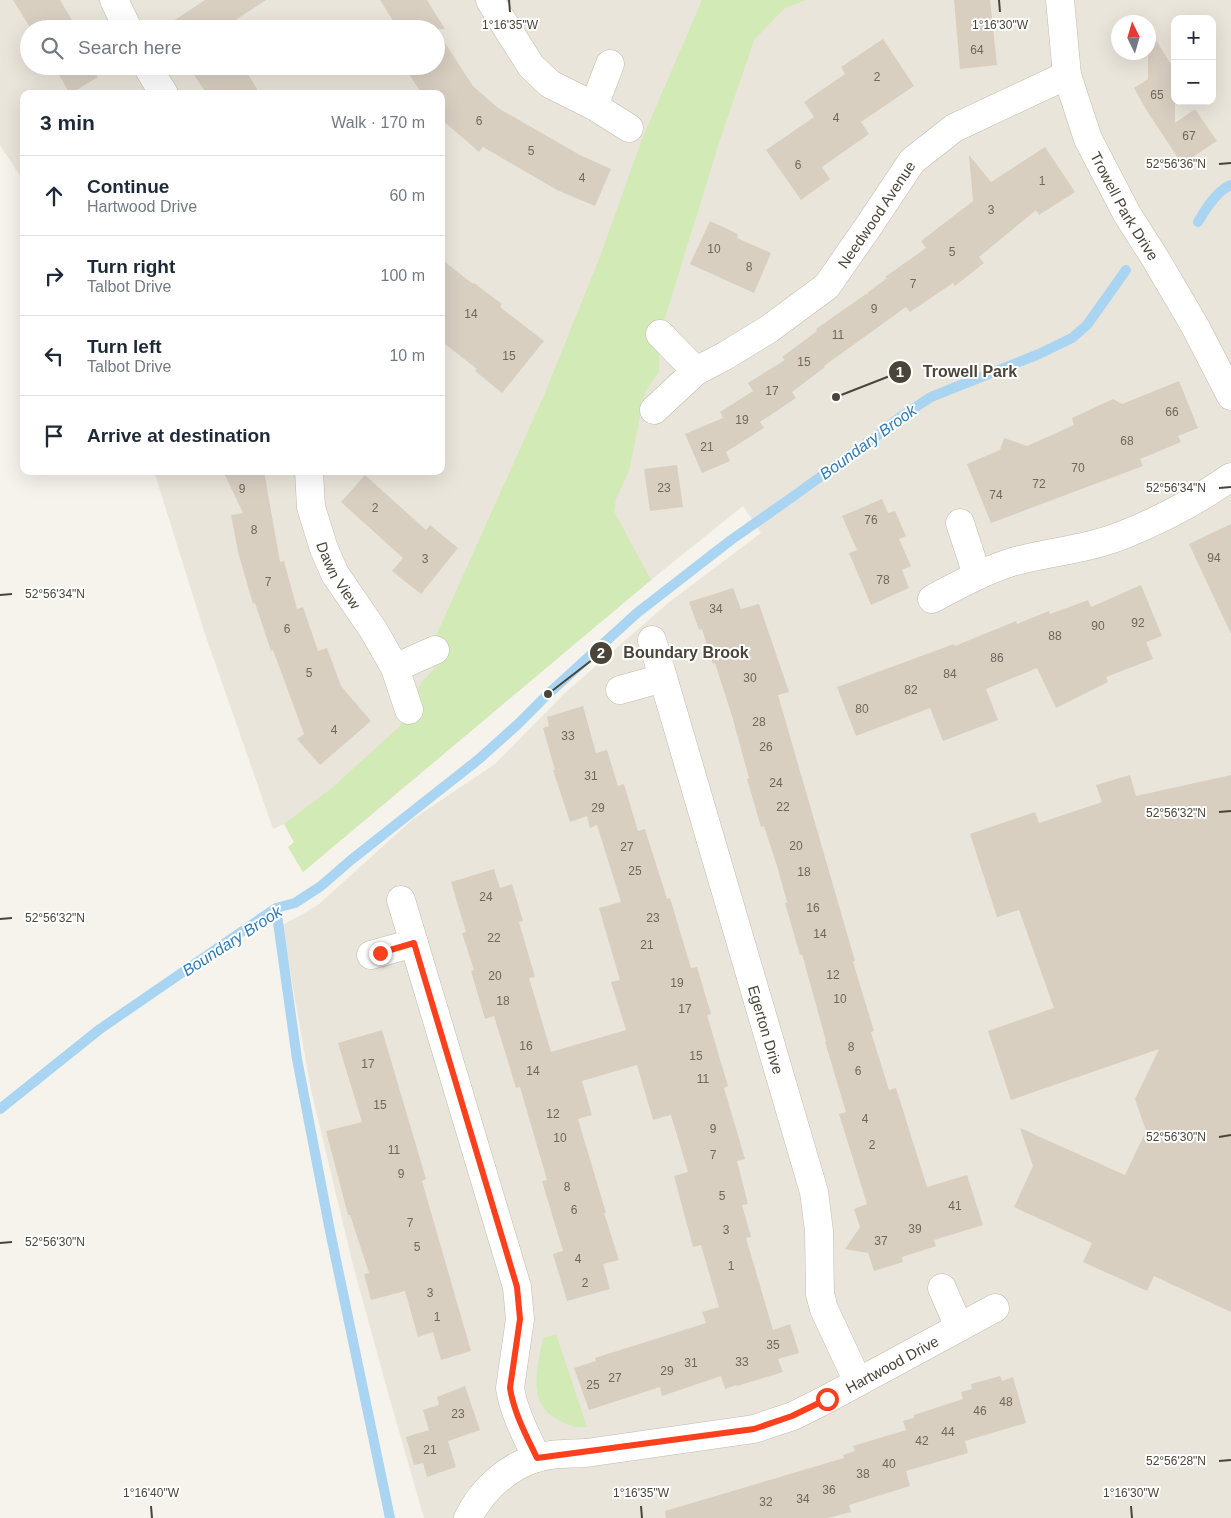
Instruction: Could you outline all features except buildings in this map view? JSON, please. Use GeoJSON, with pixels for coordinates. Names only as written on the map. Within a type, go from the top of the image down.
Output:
{"type":"FeatureCollection","features":[{"type":"Feature","properties":{"kind":"street"},"geometry":{"type":"LineString","coordinates":[[114,0],[124,20]]}},
{"type":"Feature","properties":{"kind":"street"},"geometry":{"type":"LineString","coordinates":[[490,0],[531,66],[550,84],[594,106],[629,128]]}},
{"type":"Feature","properties":{"kind":"street","name":"Trowell Park Drive"},"geometry":{"type":"LineString","coordinates":[[1060,0],[1067,75],[1088,139],[1128,214],[1196,328],[1231,396]]}},
{"type":"Feature","properties":{"kind":"street"},"geometry":{"type":"LineString","coordinates":[[594,106],[610,64]]}},
{"type":"Feature","properties":{"kind":"street"},"geometry":{"type":"LineString","coordinates":[[152,75],[162,90]]}},
{"type":"Feature","properties":{"kind":"street","name":"Needwood Avenue"},"geometry":{"type":"LineString","coordinates":[[654,410],[696,371],[769,329],[827,286],[912,161],[954,128],[1067,75]]}},
{"type":"Feature","properties":{"kind":"street"},"geometry":{"type":"LineString","coordinates":[[660,334],[696,371]]}},
{"type":"Feature","properties":{"kind":"street","name":"Dawn View"},"geometry":{"type":"LineString","coordinates":[[309,475],[311,507],[334,574],[374,631],[395,668],[409,710]]}},
{"type":"Feature","properties":{"kind":"street"},"geometry":{"type":"LineString","coordinates":[[932,599],[977,575],[1011,563],[1096,544],[1123,535],[1214,489],[1231,477]]}},
{"type":"Feature","properties":{"kind":"street"},"geometry":{"type":"LineString","coordinates":[[960,523],[977,575]]}},
{"type":"Feature","properties":{"kind":"street","name":"Egerton Drive"},"geometry":{"type":"LineString","coordinates":[[652,640],[814,1192],[819,1231],[820,1294],[824,1309],[858,1382]]}},
{"type":"Feature","properties":{"kind":"street"},"geometry":{"type":"LineString","coordinates":[[395,668],[435,650]]}},
{"type":"Feature","properties":{"kind":"street"},"geometry":{"type":"LineString","coordinates":[[620,690],[663,678]]}},
{"type":"Feature","properties":{"kind":"street"},"geometry":{"type":"LineString","coordinates":[[401,900],[517,1287],[520,1319],[510,1388],[518,1415],[537,1458]]}},
{"type":"Feature","properties":{"kind":"street"},"geometry":{"type":"LineString","coordinates":[[371,955],[414,943]]}},
{"type":"Feature","properties":{"kind":"street"},"geometry":{"type":"LineString","coordinates":[[942,1288],[959,1326]]}},
{"type":"Feature","properties":{"kind":"street","name":"Hartwood Drive"},"geometry":{"type":"LineString","coordinates":[[468,1518],[480,1496],[501,1476],[537,1458],[754,1429],[792,1416],[995,1308]]}},
{"type":"Feature","properties":{"kind":"shaded area"},"geometry":{"type":"Polygon","coordinates":[[[0,0],[1231,0],[1231,1518],[424,1518],[353,1265],[311,1090],[282,925],[319,904],[413,819],[495,764],[565,693],[668,603],[761,533],[743,506],[651,580],[303,872],[288,847],[294,842],[284,824],[273,829],[204,631],[155,475],[445,475],[445,90],[20,90],[20,176],[0,145],[0,0]]]}},
{"type":"Feature","properties":{"kind":"green space"},"geometry":{"type":"Polygon","coordinates":[[[702,0],[806,0],[785,8],[754,40],[720,140],[660,334],[659,372],[645,392],[629,471],[616,499],[614,511],[651,580],[303,872],[288,847],[294,842],[284,824],[333,787],[400,726],[421,683],[444,658],[435,638],[545,393],[601,254],[642,139],[702,0]]]}},
{"type":"Feature","properties":{"kind":"green space"},"geometry":{"type":"Polygon","coordinates":[[[556,1334],[587,1427],[571,1426],[564,1423],[547,1412],[541,1403],[536,1383],[543,1338],[556,1334]]]}},
{"type":"Feature","properties":{"kind":"waterway","name":"Boundary Brook"},"geometry":{"type":"LineString","coordinates":[[1198,222],[1216,196],[1231,185]]}},
{"type":"Feature","properties":{"kind":"waterway","name":"Boundary Brook"},"geometry":{"type":"LineString","coordinates":[[0,1109],[100,1029],[276,908],[295,903],[321,886],[479,759],[637,613],[731,540],[899,418],[931,397],[1039,354],[1072,338],[1087,325],[1126,270]]}},
{"type":"Feature","properties":{"kind":"waterway"},"geometry":{"type":"LineString","coordinates":[[276,908],[297,1059],[330,1231],[390,1518]]}},
{"type":"Feature","properties":{"kind":"place","name":"Trowell Park"},"geometry":{"type":"Point","coordinates":[836,397]}},
{"type":"Feature","properties":{"kind":"place","name":"Boundary Brook"},"geometry":{"type":"Point","coordinates":[548,694]}},
{"type":"Feature","properties":{"kind":"route"},"geometry":{"type":"LineString","coordinates":[[380,953],[414,943],[517,1287],[520,1319],[510,1388],[518,1415],[537,1458],[586,1453],[754,1429],[792,1416],[827,1399]]}}]}
